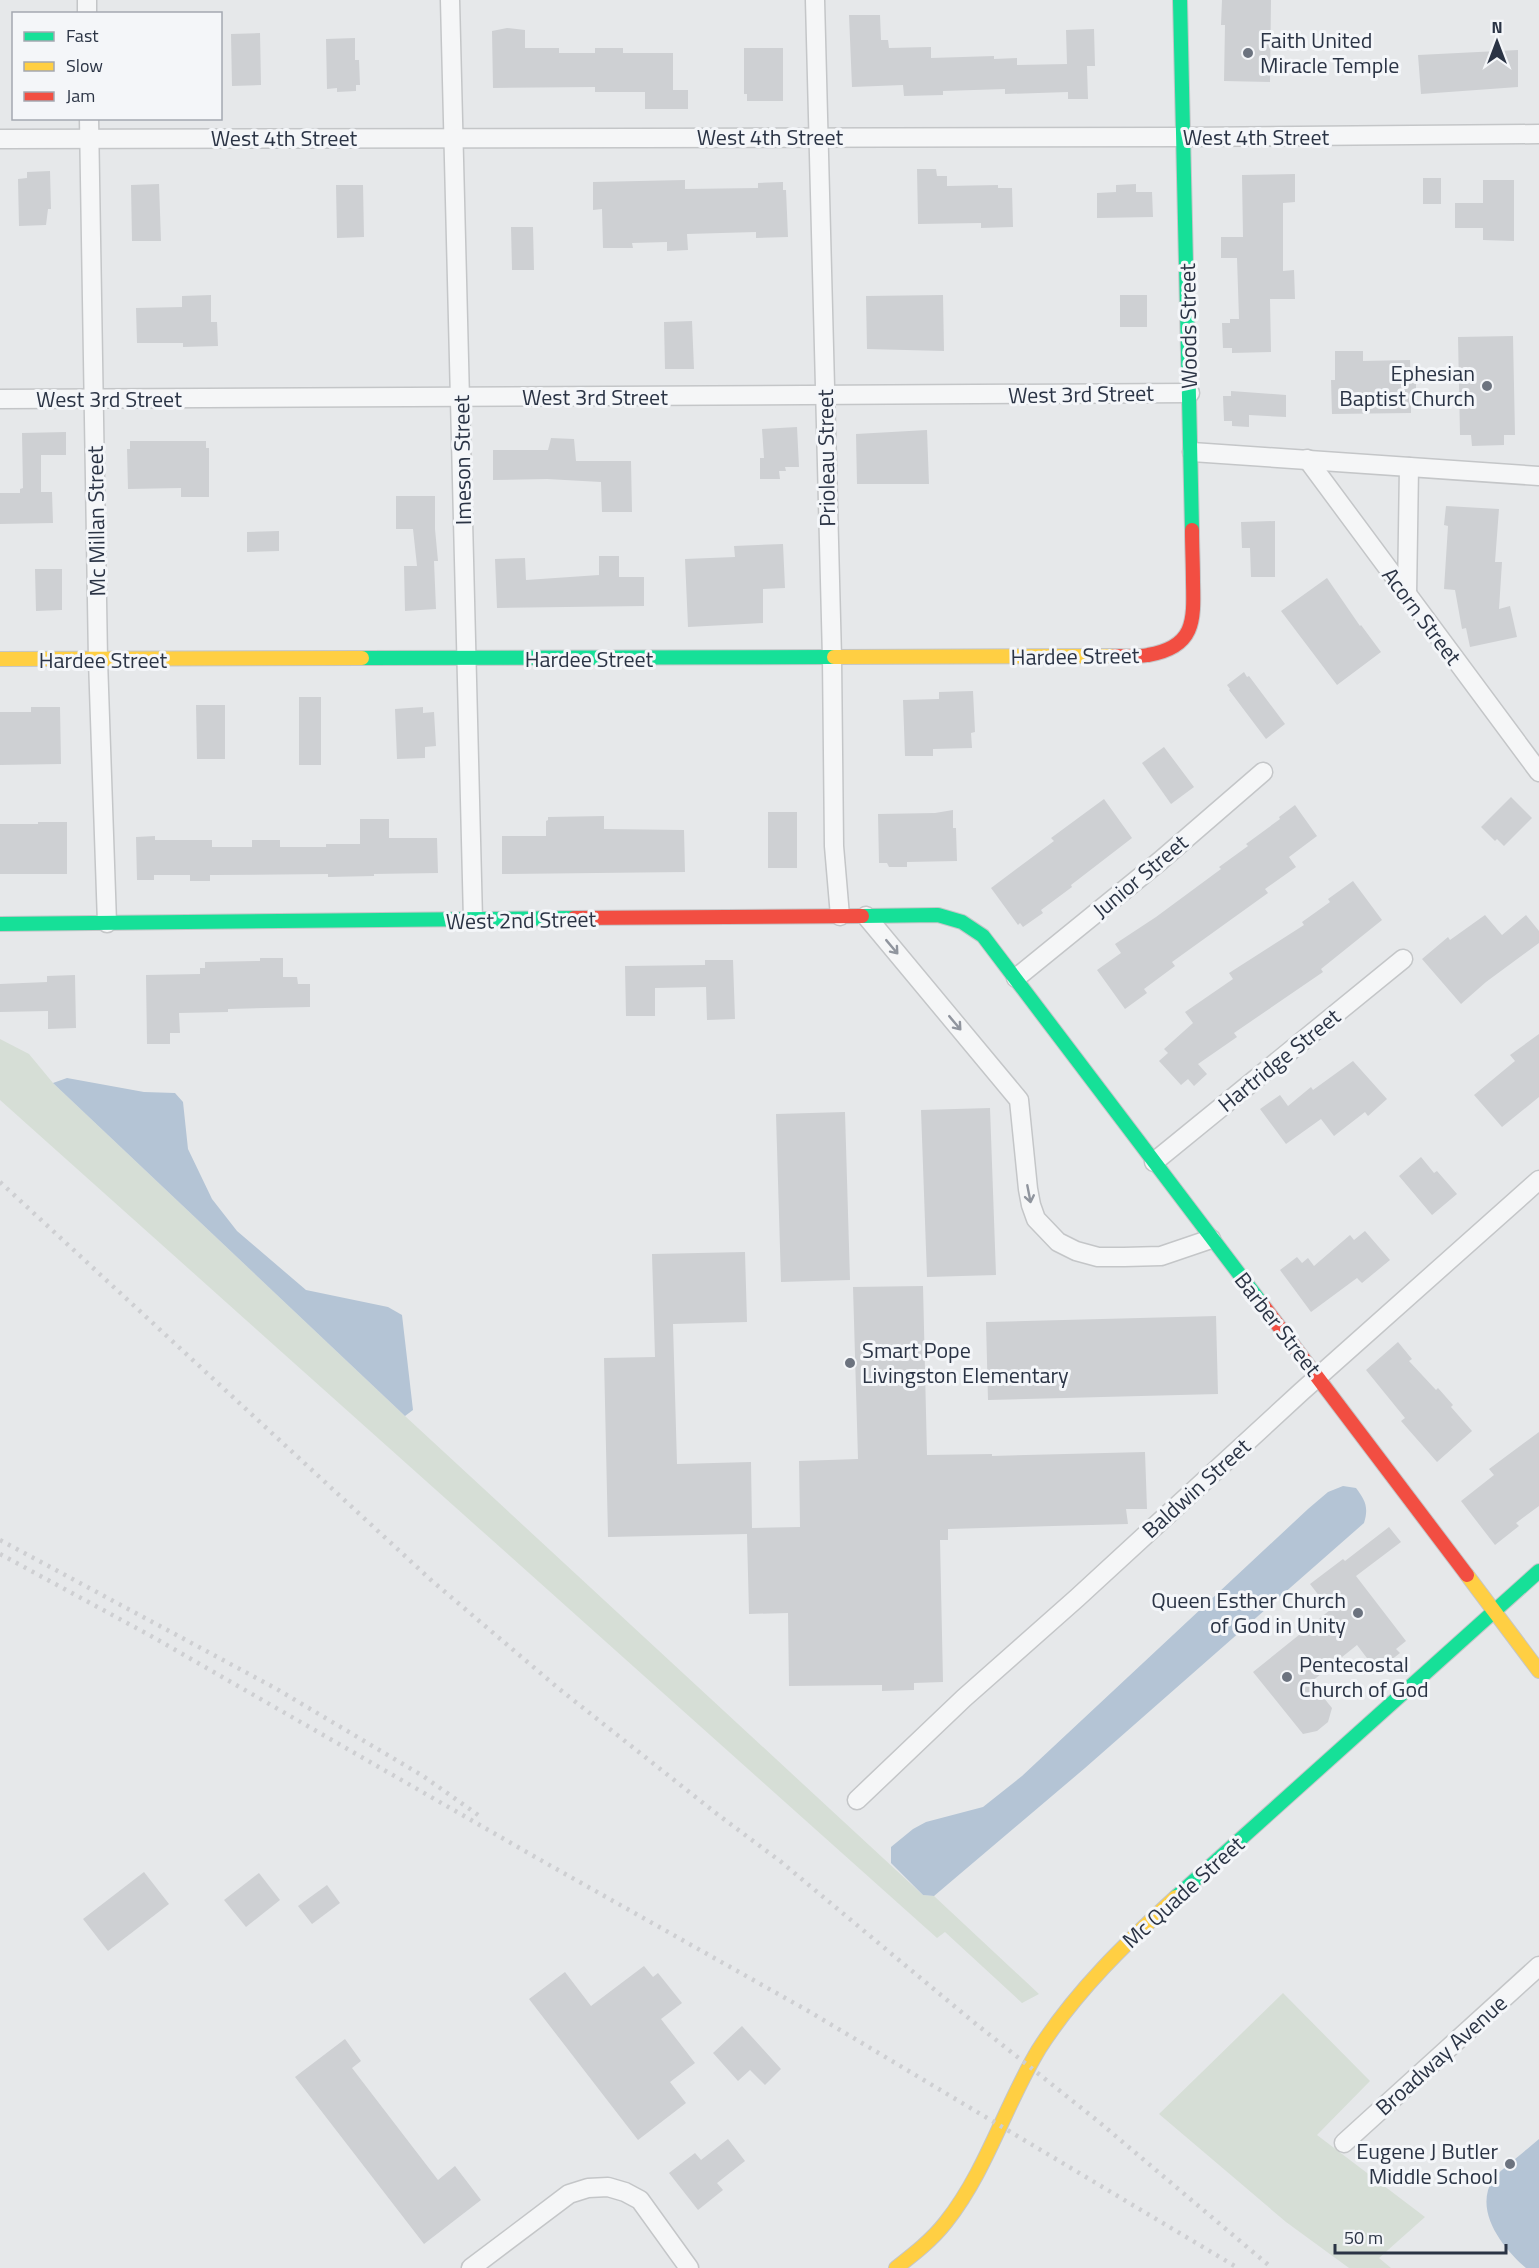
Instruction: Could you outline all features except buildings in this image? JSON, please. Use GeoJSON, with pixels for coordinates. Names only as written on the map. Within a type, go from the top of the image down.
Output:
{"type":"FeatureCollection","features":[{"type":"Feature","properties":{"kind":"street","name":"Imeson Street"},"geometry":{"type":"LineString","coordinates":[[450,0],[473,920]]}},
{"type":"Feature","properties":{"kind":"street","name":"Prioleau Street"},"geometry":{"type":"LineString","coordinates":[[815,0],[832,658],[834,846],[840,916]]}},
{"type":"Feature","properties":{"kind":"street","name":"Woods Street"},"geometry":{"type":"LineString","coordinates":[[1176,645],[1189,633],[1194,618],[1180,0]]}},
{"type":"Feature","properties":{"kind":"street","name":"Mc Millan Street"},"geometry":{"type":"LineString","coordinates":[[89,120],[98,660],[107,923]]}},
{"type":"Feature","properties":{"kind":"street","name":"West 4th Street"},"geometry":{"type":"LineString","coordinates":[[0,139],[1184,137],[1539,134]]}},
{"type":"Feature","properties":{"kind":"street","name":"West 3rd Street"},"geometry":{"type":"LineString","coordinates":[[0,399],[1190,393]]}},
{"type":"Feature","properties":{"kind":"street"},"geometry":{"type":"LineString","coordinates":[[1192,452],[1539,476]]}},
{"type":"Feature","properties":{"kind":"street","name":"Acorn Street"},"geometry":{"type":"LineString","coordinates":[[1307,459],[1539,772]]}},
{"type":"Feature","properties":{"kind":"street"},"geometry":{"type":"LineString","coordinates":[[1407,596],[1409,466]]}},
{"type":"Feature","properties":{"kind":"street","name":"Hardee Street"},"geometry":{"type":"LineString","coordinates":[[0,659],[466,660],[1146,656],[1176,645]]}},
{"type":"Feature","properties":{"kind":"street","name":"Junior Street"},"geometry":{"type":"LineString","coordinates":[[1016,978],[1160,861],[1263,772]]}},
{"type":"Feature","properties":{"kind":"street","name":"West 2nd Street"},"geometry":{"type":"LineString","coordinates":[[0,924],[938,915],[962,922],[983,936],[1016,978]]}},
{"type":"Feature","properties":{"kind":"street"},"geometry":{"type":"LineString","coordinates":[[866,916],[1019,1100],[1031,1205],[1036,1219],[1058,1242],[1076,1251],[1098,1257],[1161,1256],[1211,1239]]}},
{"type":"Feature","properties":{"kind":"street","name":"Hartridge Street"},"geometry":{"type":"LineString","coordinates":[[1154,1162],[1403,959]]}},
{"type":"Feature","properties":{"kind":"street","name":"Barber Street"},"geometry":{"type":"LineString","coordinates":[[1016,978],[1539,1671]]}},
{"type":"Feature","properties":{"kind":"street","name":"Baldwin Street"},"geometry":{"type":"LineString","coordinates":[[857,1800],[964,1698],[1539,1180]]}},
{"type":"Feature","properties":{"kind":"street","name":"Mc Quade Street"},"geometry":{"type":"LineString","coordinates":[[896,2268],[934,2236],[952,2214],[974,2178],[1028,2067],[1052,2029],[1095,1976],[1129,1940],[1539,1571]]}},
{"type":"Feature","properties":{"kind":"street","name":"Broadway Avenue"},"geometry":{"type":"LineString","coordinates":[[1344,2143],[1539,1966]]}},
{"type":"Feature","properties":{"kind":"street"},"geometry":{"type":"LineString","coordinates":[[471,2268],[569,2194],[588,2188],[609,2187],[640,2200],[689,2268]]}},
{"type":"Feature","properties":{"kind":"shaded area"},"geometry":{"type":"Polygon","coordinates":[[[0,1039],[29,1054],[53,1083],[405,1416],[923,1895],[934,1896],[1039,1994],[1022,2003],[945,1932],[937,1938],[0,1100],[0,1039]]]}},
{"type":"Feature","properties":{"kind":"shaded area"},"geometry":{"type":"Polygon","coordinates":[[[1283,1993],[1370,2081],[1317,2135],[1425,2217],[1379,2258],[1391,2268],[1349,2268],[1286,2222],[1159,2114],[1283,1993]]]}},
{"type":"Feature","properties":{"kind":"water"},"geometry":{"type":"Polygon","coordinates":[[[67,1078],[144,1092],[175,1093],[183,1102],[188,1149],[212,1199],[237,1231],[306,1290],[388,1307],[402,1315],[413,1410],[405,1416],[53,1083],[67,1078]]]}},
{"type":"Feature","properties":{"kind":"water"},"geometry":{"type":"Polygon","coordinates":[[[1343,1486],[1356,1488],[1362,1496],[1366,1508],[1364,1523],[1085,1768],[934,1896],[923,1895],[891,1863],[891,1847],[913,1829],[926,1822],[983,1807],[1022,1776],[1308,1509],[1328,1492],[1343,1486]]]}},
{"type":"Feature","properties":{"kind":"water"},"geometry":{"type":"Polygon","coordinates":[[[1539,2139],[1539,2268],[1526,2268],[1508,2250],[1493,2228],[1486,2204],[1493,2179],[1539,2139]]]}},
{"type":"Feature","properties":{"kind":"railway"},"geometry":{"type":"LineString","coordinates":[[0,1182],[431,1580],[558,1688],[780,1861],[971,2020],[1099,2122],[1272,2268]]}},
{"type":"Feature","properties":{"kind":"railway"},"geometry":{"type":"LineString","coordinates":[[0,1540],[275,1688],[423,1776],[481,1817]]}},
{"type":"Feature","properties":{"kind":"railway"},"geometry":{"type":"LineString","coordinates":[[0,1554],[151,1636],[810,2012],[1238,2268]]}},
{"type":"Feature","properties":{"kind":"traffic: fast"},"geometry":{"type":"LineString","coordinates":[[1180,0],[1192,530]]}},
{"type":"Feature","properties":{"kind":"traffic: fast"},"geometry":{"type":"LineString","coordinates":[[362,658],[834,657]]}},
{"type":"Feature","properties":{"kind":"traffic: fast"},"geometry":{"type":"LineString","coordinates":[[862,916],[938,915],[962,922],[983,936],[1262,1304]]}},
{"type":"Feature","properties":{"kind":"traffic: fast"},"geometry":{"type":"LineString","coordinates":[[0,924],[574,918]]}},
{"type":"Feature","properties":{"kind":"traffic: fast"},"geometry":{"type":"LineString","coordinates":[[1176,1897],[1539,1571]]}},
{"type":"Feature","properties":{"kind":"traffic: slow"},"geometry":{"type":"LineString","coordinates":[[834,657],[1115,656]]}},
{"type":"Feature","properties":{"kind":"traffic: slow"},"geometry":{"type":"LineString","coordinates":[[0,659],[362,658]]}},
{"type":"Feature","properties":{"kind":"traffic: slow"},"geometry":{"type":"LineString","coordinates":[[1467,1575],[1539,1671]]}},
{"type":"Feature","properties":{"kind":"traffic: slow"},"geometry":{"type":"LineString","coordinates":[[896,2268],[935,2235],[960,2202],[973,2181],[1027,2070],[1053,2028],[1103,1968],[1176,1897]]}},
{"type":"Feature","properties":{"kind":"traffic: jam"},"geometry":{"type":"LineString","coordinates":[[1115,656],[1144,656],[1175,646],[1183,639],[1192,620],[1193,609],[1192,530]]}},
{"type":"Feature","properties":{"kind":"traffic: jam"},"geometry":{"type":"LineString","coordinates":[[574,918],[862,916]]}},
{"type":"Feature","properties":{"kind":"traffic: jam"},"geometry":{"type":"LineString","coordinates":[[1262,1304],[1467,1575]]}},
{"type":"Feature","properties":{"kind":"place","name":"Faith United Miracle Temple"},"geometry":{"type":"Point","coordinates":[1248,53]}},
{"type":"Feature","properties":{"kind":"place","name":"Ephesian Baptist Church"},"geometry":{"type":"Point","coordinates":[1487,386]}},
{"type":"Feature","properties":{"kind":"place","name":"Smart Pope Livingston Elementary"},"geometry":{"type":"Point","coordinates":[850,1363]}},
{"type":"Feature","properties":{"kind":"place","name":"Queen Esther Church of God in Unity"},"geometry":{"type":"Point","coordinates":[1358,1613]}},
{"type":"Feature","properties":{"kind":"place","name":"Pentecostal Church of God"},"geometry":{"type":"Point","coordinates":[1287,1677]}},
{"type":"Feature","properties":{"kind":"place","name":"Eugene J Butler Middle School"},"geometry":{"type":"Point","coordinates":[1510,2164]}}]}
